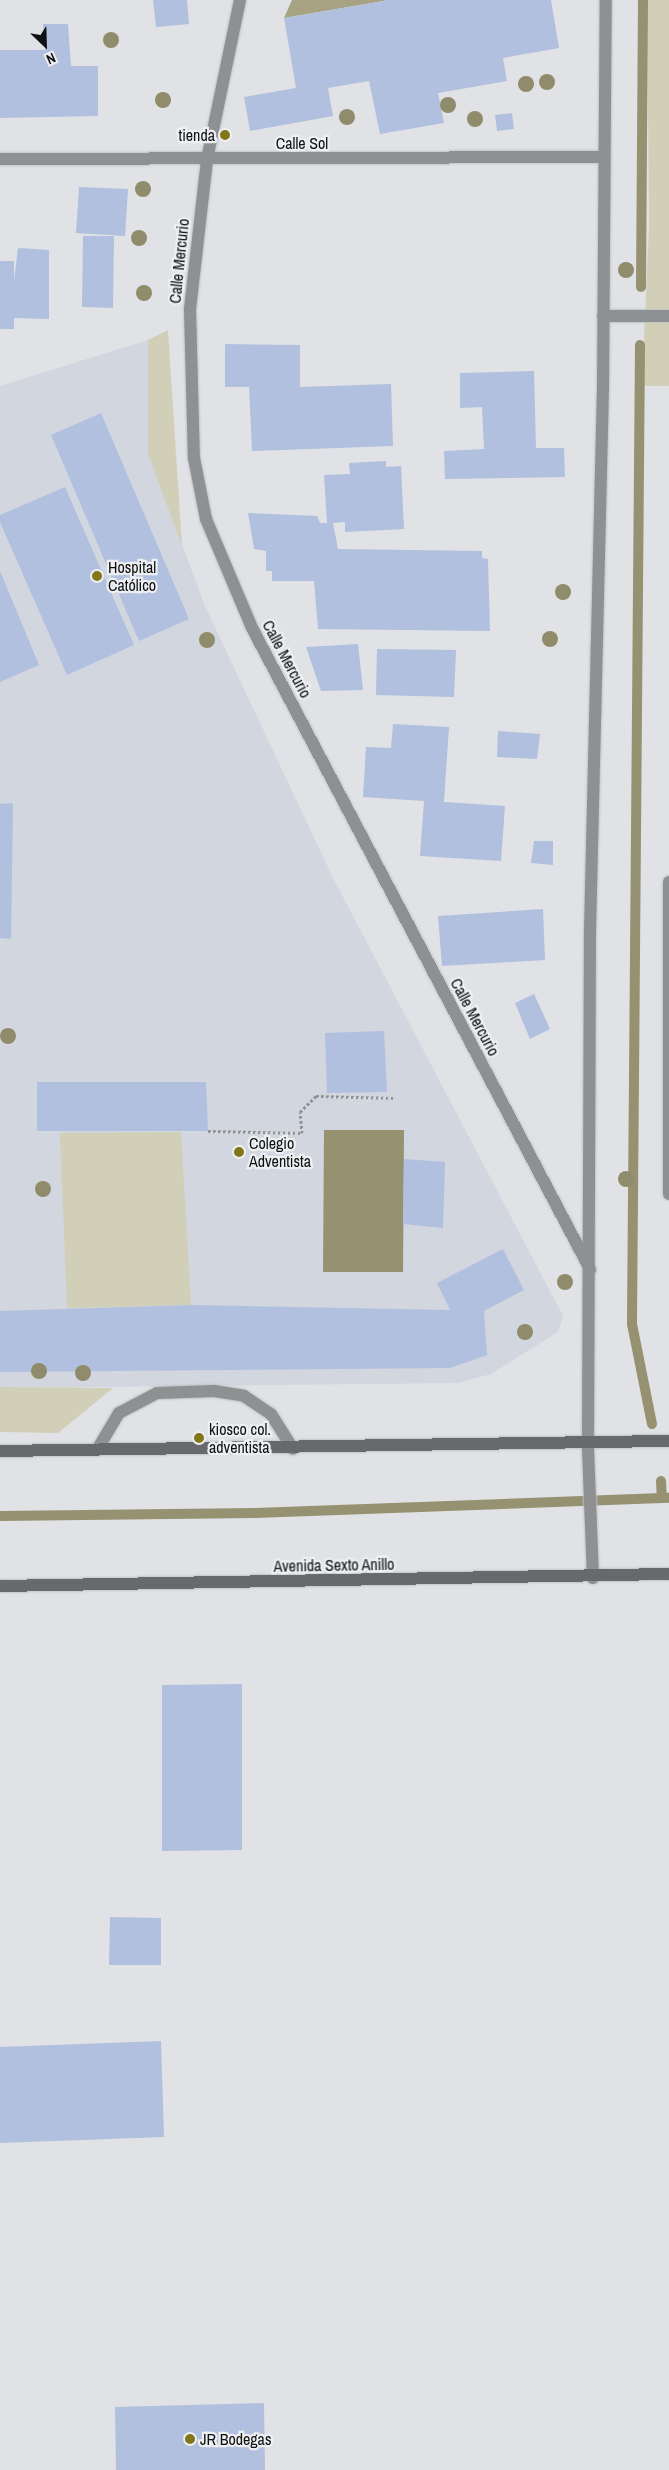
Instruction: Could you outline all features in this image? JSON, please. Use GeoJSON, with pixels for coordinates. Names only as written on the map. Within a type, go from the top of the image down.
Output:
{"type":"FeatureCollection","features":[{"type":"Feature","properties":{"kind":"main road"},"geometry":{"type":"LineString","coordinates":[[0,1451],[588,1446],[669,1441]]}},
{"type":"Feature","properties":{"kind":"main road","name":"Avenida Sexto Anillo"},"geometry":{"type":"LineString","coordinates":[[0,1586],[593,1578],[669,1574]]}},
{"type":"Feature","properties":{"kind":"street","name":"Calle Mercurio"},"geometry":{"type":"LineString","coordinates":[[240,0],[207,160],[190,309],[194,458],[206,519],[252,628],[592,1274]]}},
{"type":"Feature","properties":{"kind":"street"},"geometry":{"type":"LineString","coordinates":[[593,1578],[588,1446],[592,1274],[590,931],[603,316],[606,0]]}},
{"type":"Feature","properties":{"kind":"street","name":"Calle Sol"},"geometry":{"type":"LineString","coordinates":[[0,159],[207,160],[604,157]]}},
{"type":"Feature","properties":{"kind":"street"},"geometry":{"type":"LineString","coordinates":[[603,316],[669,316]]}},
{"type":"Feature","properties":{"kind":"street"},"geometry":{"type":"LineString","coordinates":[[669,882],[669,1194]]}},
{"type":"Feature","properties":{"kind":"street"},"geometry":{"type":"LineString","coordinates":[[97,1450],[119,1413],[157,1393],[214,1391],[244,1396],[271,1414],[293,1448]]}},
{"type":"Feature","properties":{"kind":"path"},"geometry":{"type":"LineString","coordinates":[[208,1131],[302,1132],[300,1112],[316,1096],[396,1098]]}},
{"type":"Feature","properties":{"kind":"shaded area"},"geometry":{"type":"Polygon","coordinates":[[[292,0],[389,0],[284,18],[292,0]]]}},
{"type":"Feature","properties":{"kind":"shaded area"},"geometry":{"type":"Polygon","coordinates":[[[647,0],[669,0],[669,386],[642,386],[649,225],[647,0]]]}},
{"type":"Feature","properties":{"kind":"shaded area"},"geometry":{"type":"Polygon","coordinates":[[[168,330],[182,546],[148,454],[148,340],[168,330]]]}},
{"type":"Feature","properties":{"kind":"shaded area","name":"Colegio Adventista"},"geometry":{"type":"Polygon","coordinates":[[[148,340],[148,454],[205,606],[333,878],[563,1316],[558,1332],[491,1374],[458,1383],[0,1388],[0,386],[148,340]]]}},
{"type":"Feature","properties":{"kind":"shaded area"},"geometry":{"type":"Polygon","coordinates":[[[324,1130],[404,1130],[403,1272],[323,1272],[324,1130]]]}},
{"type":"Feature","properties":{"kind":"shaded area"},"geometry":{"type":"Polygon","coordinates":[[[181,1132],[191,1305],[67,1308],[60,1133],[181,1132]]]}},
{"type":"Feature","properties":{"kind":"shaded area"},"geometry":{"type":"Polygon","coordinates":[[[0,1387],[113,1388],[58,1433],[0,1432],[0,1387]]]}},
{"type":"Feature","properties":{"kind":"building"},"geometry":{"type":"Polygon","coordinates":[[[153,0],[187,0],[189,24],[156,27],[153,0]]]}},
{"type":"Feature","properties":{"kind":"building"},"geometry":{"type":"Polygon","coordinates":[[[389,0],[551,0],[559,48],[503,58],[507,81],[438,93],[444,123],[380,134],[369,81],[328,88],[333,116],[250,131],[244,97],[296,88],[284,18],[389,0]]]}},
{"type":"Feature","properties":{"kind":"building"},"geometry":{"type":"Polygon","coordinates":[[[43,24],[68,24],[71,66],[98,66],[98,116],[0,118],[0,50],[45,50],[43,24]]]}},
{"type":"Feature","properties":{"kind":"building"},"geometry":{"type":"Polygon","coordinates":[[[512,113],[514,129],[497,131],[495,115],[512,113]]]}},
{"type":"Feature","properties":{"kind":"building"},"geometry":{"type":"Polygon","coordinates":[[[79,187],[128,189],[125,236],[76,233],[79,187]]]}},
{"type":"Feature","properties":{"kind":"building"},"geometry":{"type":"Polygon","coordinates":[[[83,236],[114,236],[113,308],[82,307],[83,236]]]}},
{"type":"Feature","properties":{"kind":"building"},"geometry":{"type":"Polygon","coordinates":[[[18,248],[49,250],[49,319],[14,318],[14,329],[0,329],[0,261],[14,261],[14,281],[18,248]]]}},
{"type":"Feature","properties":{"kind":"building"},"geometry":{"type":"Polygon","coordinates":[[[225,344],[300,345],[300,387],[391,384],[393,446],[252,451],[249,387],[225,387],[225,344]]]}},
{"type":"Feature","properties":{"kind":"building"},"geometry":{"type":"Polygon","coordinates":[[[534,371],[536,448],[564,448],[565,477],[445,479],[444,451],[484,449],[482,407],[460,408],[460,373],[534,371]]]}},
{"type":"Feature","properties":{"kind":"building"},"geometry":{"type":"Polygon","coordinates":[[[101,413],[189,619],[139,641],[51,435],[101,413]]]}},
{"type":"Feature","properties":{"kind":"building"},"geometry":{"type":"Polygon","coordinates":[[[386,461],[386,467],[401,466],[404,529],[345,532],[345,522],[333,523],[338,549],[482,551],[482,558],[488,559],[490,631],[318,629],[314,581],[272,581],[272,571],[266,571],[266,551],[254,549],[248,513],[317,516],[320,523],[327,523],[324,475],[350,474],[349,463],[386,461]]]}},
{"type":"Feature","properties":{"kind":"building"},"geometry":{"type":"Polygon","coordinates":[[[65,487],[134,645],[67,675],[0,522],[0,515],[65,487]]]}},
{"type":"Feature","properties":{"kind":"building"},"geometry":{"type":"Polygon","coordinates":[[[0,571],[39,665],[0,682],[0,571]]]}},
{"type":"Feature","properties":{"kind":"building"},"geometry":{"type":"Polygon","coordinates":[[[358,644],[363,690],[321,691],[306,647],[358,644]]]}},
{"type":"Feature","properties":{"kind":"building"},"geometry":{"type":"Polygon","coordinates":[[[377,649],[456,650],[454,697],[376,695],[377,649]]]}},
{"type":"Feature","properties":{"kind":"building"},"geometry":{"type":"Polygon","coordinates":[[[393,724],[449,727],[444,802],[505,806],[501,861],[420,856],[424,801],[363,797],[366,747],[391,748],[393,724]]]}},
{"type":"Feature","properties":{"kind":"building"},"geometry":{"type":"Polygon","coordinates":[[[498,731],[540,734],[537,759],[497,757],[498,731]]]}},
{"type":"Feature","properties":{"kind":"building"},"geometry":{"type":"Polygon","coordinates":[[[13,803],[11,939],[0,938],[0,804],[13,803]]]}},
{"type":"Feature","properties":{"kind":"building"},"geometry":{"type":"Polygon","coordinates":[[[534,841],[553,841],[553,865],[531,863],[534,841]]]}},
{"type":"Feature","properties":{"kind":"building"},"geometry":{"type":"Polygon","coordinates":[[[543,909],[545,960],[442,966],[438,916],[543,909]]]}},
{"type":"Feature","properties":{"kind":"building"},"geometry":{"type":"Polygon","coordinates":[[[534,994],[550,1029],[530,1039],[515,1003],[534,994]]]}},
{"type":"Feature","properties":{"kind":"building"},"geometry":{"type":"Polygon","coordinates":[[[384,1031],[387,1092],[327,1093],[325,1033],[384,1031]]]}},
{"type":"Feature","properties":{"kind":"building"},"geometry":{"type":"Polygon","coordinates":[[[37,1082],[206,1082],[208,1131],[37,1131],[37,1082]]]}},
{"type":"Feature","properties":{"kind":"building"},"geometry":{"type":"Polygon","coordinates":[[[404,1159],[445,1162],[443,1228],[403,1224],[404,1159]]]}},
{"type":"Feature","properties":{"kind":"building"},"geometry":{"type":"Polygon","coordinates":[[[503,1249],[524,1290],[484,1311],[487,1355],[450,1368],[0,1372],[0,1311],[191,1305],[450,1310],[437,1283],[503,1249]]]}},
{"type":"Feature","properties":{"kind":"building"},"geometry":{"type":"Polygon","coordinates":[[[242,1684],[242,1850],[162,1851],[162,1685],[242,1684]]]}},
{"type":"Feature","properties":{"kind":"building"},"geometry":{"type":"Polygon","coordinates":[[[110,1917],[161,1918],[161,1965],[109,1965],[110,1917]]]}},
{"type":"Feature","properties":{"kind":"building"},"geometry":{"type":"Polygon","coordinates":[[[161,2041],[164,2137],[0,2143],[0,2047],[161,2041]]]}},
{"type":"Feature","properties":{"kind":"building","name":"JR Bodegas"},"geometry":{"type":"Polygon","coordinates":[[[264,2403],[265,2470],[116,2470],[115,2407],[264,2403]]]}},
{"type":"Feature","properties":{"kind":"waterway"},"geometry":{"type":"LineString","coordinates":[[641,287],[643,0]]}},
{"type":"Feature","properties":{"kind":"waterway"},"geometry":{"type":"LineString","coordinates":[[640,345],[632,1324],[652,1424]]}},
{"type":"Feature","properties":{"kind":"waterway"},"geometry":{"type":"LineString","coordinates":[[661,1481],[662,1498]]}},
{"type":"Feature","properties":{"kind":"waterway"},"geometry":{"type":"LineString","coordinates":[[0,1516],[255,1513],[669,1498]]}},
{"type":"Feature","properties":{"kind":"place","name":"tienda"},"geometry":{"type":"Point","coordinates":[225,135]}},
{"type":"Feature","properties":{"kind":"place","name":"Hospital Católico"},"geometry":{"type":"Point","coordinates":[97,576]}},
{"type":"Feature","properties":{"kind":"place","name":"Colegio Adventista"},"geometry":{"type":"Point","coordinates":[239,1152]}},
{"type":"Feature","properties":{"kind":"place","name":"kiosco col. adventista"},"geometry":{"type":"Point","coordinates":[199,1438]}},
{"type":"Feature","properties":{"kind":"place","name":"JR Bodegas"},"geometry":{"type":"Point","coordinates":[190,2439]}}]}
